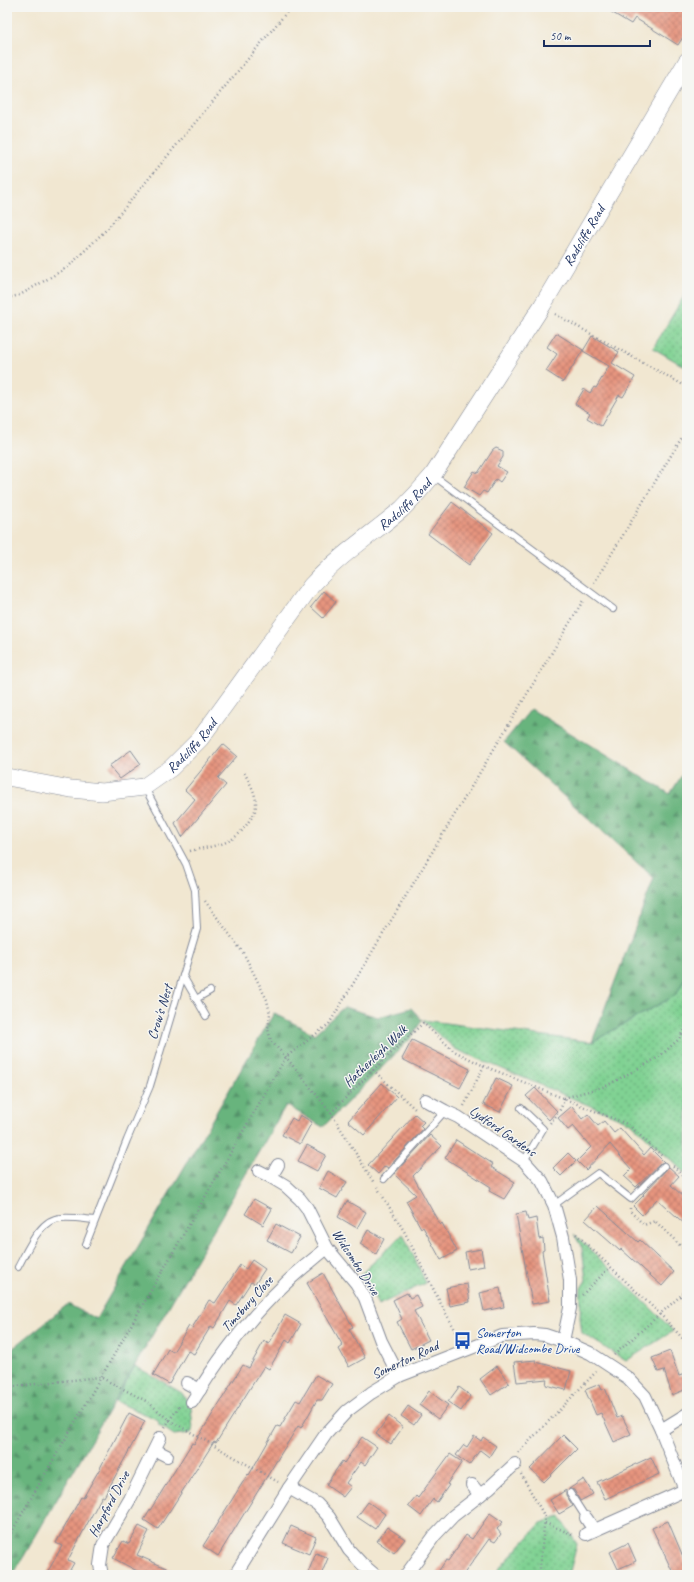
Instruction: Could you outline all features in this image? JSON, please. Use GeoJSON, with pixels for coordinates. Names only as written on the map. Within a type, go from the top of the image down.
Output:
{"type":"FeatureCollection","features":[{"type":"Feature","properties":{"kind":"main road","name":"Radcliffe Road"},"geometry":{"type":"LineString","coordinates":[[7,777],[71,789],[102,792],[144,787],[171,768],[200,739],[311,586],[328,567],[401,509],[414,497],[433,475],[542,306],[687,61]]}},
{"type":"Feature","properties":{"kind":"street","name":"Lydford Gardens"},"geometry":{"type":"LineString","coordinates":[[425,1100],[458,1117],[524,1161],[542,1182],[556,1210],[563,1237],[570,1280],[570,1308],[563,1340]]}},
{"type":"Feature","properties":{"kind":"street"},"geometry":{"type":"LineString","coordinates":[[271,1177],[278,1165]]}},
{"type":"Feature","properties":{"kind":"street","name":"Widcombe Drive"},"geometry":{"type":"LineString","coordinates":[[260,1171],[286,1186],[307,1208],[327,1248],[356,1283],[365,1298],[381,1341],[399,1376]]}},
{"type":"Feature","properties":{"kind":"street","name":"Timsbury Close"},"geometry":{"type":"LineString","coordinates":[[196,1396],[234,1340],[263,1306],[286,1283],[327,1248]]}},
{"type":"Feature","properties":{"kind":"street","name":"Somerton Road"},"geometry":{"type":"LineString","coordinates":[[236,1575],[288,1488],[326,1434],[347,1411],[371,1393],[399,1376],[502,1336],[518,1334],[544,1335],[563,1340],[590,1353],[628,1378],[645,1396],[661,1430],[686,1492],[590,1532]]}},
{"type":"Feature","properties":{"kind":"street"},"geometry":{"type":"LineString","coordinates":[[187,1383],[196,1396]]}},
{"type":"Feature","properties":{"kind":"street"},"geometry":{"type":"LineString","coordinates":[[661,1430],[687,1414]]}},
{"type":"Feature","properties":{"kind":"street","name":"Harpford Drive"},"geometry":{"type":"LineString","coordinates":[[102,1575],[100,1565],[103,1545],[130,1499],[160,1438]]}},
{"type":"Feature","properties":{"kind":"street"},"geometry":{"type":"LineString","coordinates":[[155,1450],[167,1456]]}},
{"type":"Feature","properties":{"kind":"street"},"geometry":{"type":"LineString","coordinates":[[406,1575],[439,1530],[452,1516],[480,1495],[515,1464]]}},
{"type":"Feature","properties":{"kind":"street"},"geometry":{"type":"LineString","coordinates":[[472,1485],[480,1495]]}},
{"type":"Feature","properties":{"kind":"street"},"geometry":{"type":"LineString","coordinates":[[288,1488],[317,1504],[328,1516],[349,1550],[375,1575]]}},
{"type":"Feature","properties":{"kind":"street"},"geometry":{"type":"LineString","coordinates":[[586,1518],[590,1532]]}},
{"type":"Feature","properties":{"kind":"lane"},"geometry":{"type":"LineString","coordinates":[[433,475],[613,609]]}},
{"type":"Feature","properties":{"kind":"lane","name":"Crow's Nest"},"geometry":{"type":"LineString","coordinates":[[86,1244],[150,1086],[197,929],[195,890],[186,864],[144,787]]}},
{"type":"Feature","properties":{"kind":"lane"},"geometry":{"type":"LineString","coordinates":[[183,976],[206,1016]]}},
{"type":"Feature","properties":{"kind":"lane"},"geometry":{"type":"LineString","coordinates":[[196,999],[210,991]]}},
{"type":"Feature","properties":{"kind":"lane"},"geometry":{"type":"LineString","coordinates":[[521,1108],[544,1129],[524,1161]]}},
{"type":"Feature","properties":{"kind":"lane"},"geometry":{"type":"LineString","coordinates":[[384,1179],[445,1111]]}},
{"type":"Feature","properties":{"kind":"lane"},"geometry":{"type":"LineString","coordinates":[[556,1210],[598,1173],[631,1199],[664,1166]]}},
{"type":"Feature","properties":{"kind":"lane"},"geometry":{"type":"LineString","coordinates":[[18,1267],[39,1230],[49,1222],[59,1218],[95,1220]]}},
{"type":"Feature","properties":{"kind":"lane"},"geometry":{"type":"LineString","coordinates":[[570,1493],[586,1518]]}},
{"type":"Feature","properties":{"kind":"path"},"geometry":{"type":"LineString","coordinates":[[7,298],[20,295],[68,268],[107,229],[291,7]]}},
{"type":"Feature","properties":{"kind":"path"},"geometry":{"type":"LineString","coordinates":[[542,306],[686,386]]}},
{"type":"Feature","properties":{"kind":"path"},"geometry":{"type":"LineString","coordinates":[[7,1540],[286,1057],[329,1024],[687,429]]}},
{"type":"Feature","properties":{"kind":"path"},"geometry":{"type":"LineString","coordinates":[[180,853],[231,841],[240,834],[255,812],[256,805],[255,797],[244,772]]}},
{"type":"Feature","properties":{"kind":"path"},"geometry":{"type":"LineString","coordinates":[[195,890],[211,907],[244,954],[267,1000],[270,1014],[268,1029],[271,1041],[286,1057],[331,1113],[404,1231],[444,1310],[466,1349]]}},
{"type":"Feature","properties":{"kind":"path","name":"Hatherleigh Walk"},"geometry":{"type":"LineString","coordinates":[[331,1113],[373,1070],[423,1023],[454,1051],[484,1066],[629,1125],[687,1178]]}},
{"type":"Feature","properties":{"kind":"path"},"geometry":{"type":"LineString","coordinates":[[544,1129],[559,1114],[564,1098],[606,1086],[659,1057],[679,1039],[687,1024]]}},
{"type":"Feature","properties":{"kind":"path"},"geometry":{"type":"LineString","coordinates":[[458,1117],[484,1066]]}},
{"type":"Feature","properties":{"kind":"path"},"geometry":{"type":"LineString","coordinates":[[373,1070],[415,1109],[425,1100]]}},
{"type":"Feature","properties":{"kind":"path"},"geometry":{"type":"LineString","coordinates":[[631,1199],[630,1211],[644,1225],[655,1222],[687,1252]]}},
{"type":"Feature","properties":{"kind":"path"},"geometry":{"type":"LineString","coordinates":[[556,1210],[687,1343]]}},
{"type":"Feature","properties":{"kind":"path"},"geometry":{"type":"LineString","coordinates":[[570,1308],[610,1266]]}},
{"type":"Feature","properties":{"kind":"path"},"geometry":{"type":"LineString","coordinates":[[540,1575],[545,1517],[515,1464],[518,1452],[605,1363],[687,1290]]}},
{"type":"Feature","properties":{"kind":"path"},"geometry":{"type":"LineString","coordinates":[[7,1388],[100,1377],[148,1402],[169,1420],[288,1488]]}},
{"type":"Feature","properties":{"kind":"path"},"geometry":{"type":"LineString","coordinates":[[160,1438],[163,1428],[185,1398],[196,1396]]}},
{"type":"Feature","properties":{"kind":"path"},"geometry":{"type":"LineString","coordinates":[[545,1523],[579,1537],[590,1532]]}},
{"type":"Feature","properties":{"kind":"green space"},"geometry":{"type":"Polygon","coordinates":[[[687,291],[687,368],[653,348],[687,291]]]}},
{"type":"Feature","properties":{"kind":"green space"},"geometry":{"type":"Polygon","coordinates":[[[531,709],[670,794],[687,767],[687,974],[676,995],[592,1042],[654,878],[504,742],[531,709]]]}},
{"type":"Feature","properties":{"kind":"green space"},"geometry":{"type":"Polygon","coordinates":[[[687,974],[687,1175],[631,1123],[455,1049],[422,1020],[592,1042],[676,995],[687,974]]]}},
{"type":"Feature","properties":{"kind":"green space"},"geometry":{"type":"Polygon","coordinates":[[[344,1007],[378,1017],[411,1008],[422,1020],[411,1038],[323,1127],[286,1105],[13,1575],[7,1575],[7,1353],[68,1304],[96,1319],[274,1013],[314,1034],[344,1007]]]}},
{"type":"Feature","properties":{"kind":"green space"},"geometry":{"type":"Polygon","coordinates":[[[403,1234],[426,1283],[378,1305],[371,1290],[360,1275],[403,1234]]]}},
{"type":"Feature","properties":{"kind":"green space"},"geometry":{"type":"Polygon","coordinates":[[[574,1234],[673,1331],[626,1361],[582,1333],[580,1318],[581,1288],[586,1280],[582,1248],[574,1234]]]}},
{"type":"Feature","properties":{"kind":"green space"},"geometry":{"type":"Polygon","coordinates":[[[135,1366],[182,1393],[191,1407],[193,1429],[191,1433],[174,1435],[159,1425],[158,1420],[115,1401],[135,1366]]]}},
{"type":"Feature","properties":{"kind":"green space"},"geometry":{"type":"Polygon","coordinates":[[[560,1517],[577,1544],[569,1575],[501,1575],[497,1571],[541,1523],[560,1517]]]}},
{"type":"Feature","properties":{"kind":"building"},"geometry":{"type":"Polygon","coordinates":[[[603,7],[687,7],[687,31],[678,45],[635,18],[631,24],[603,7]]]}},
{"type":"Feature","properties":{"kind":"building"},"geometry":{"type":"Polygon","coordinates":[[[556,333],[583,350],[563,382],[546,371],[557,354],[547,347],[556,333]]]}},
{"type":"Feature","properties":{"kind":"building"},"geometry":{"type":"Polygon","coordinates":[[[592,336],[619,352],[612,363],[635,377],[623,397],[619,395],[601,426],[587,418],[590,413],[575,404],[584,389],[590,393],[594,387],[596,388],[609,366],[583,351],[592,336]]]}},
{"type":"Feature","properties":{"kind":"building"},"geometry":{"type":"Polygon","coordinates":[[[496,448],[503,451],[503,457],[497,466],[507,472],[500,482],[496,479],[487,493],[483,491],[479,496],[464,487],[474,471],[478,473],[493,450],[496,448]]]}},
{"type":"Feature","properties":{"kind":"building"},"geometry":{"type":"Polygon","coordinates":[[[452,502],[493,533],[469,565],[428,534],[452,502]]]}},
{"type":"Feature","properties":{"kind":"building"},"geometry":{"type":"Polygon","coordinates":[[[324,591],[336,602],[323,618],[311,607],[324,591]]]}},
{"type":"Feature","properties":{"kind":"building"},"geometry":{"type":"Polygon","coordinates":[[[223,744],[237,756],[218,778],[226,785],[182,837],[175,823],[195,799],[185,790],[223,744]]]}},
{"type":"Feature","properties":{"kind":"building"},"geometry":{"type":"Polygon","coordinates":[[[131,750],[141,764],[120,779],[109,766],[131,750]]]}},
{"type":"Feature","properties":{"kind":"building"},"geometry":{"type":"Polygon","coordinates":[[[412,1040],[470,1069],[460,1088],[402,1059],[412,1040]]]}},
{"type":"Feature","properties":{"kind":"building"},"geometry":{"type":"Polygon","coordinates":[[[496,1078],[513,1086],[500,1112],[483,1104],[496,1078]]]}},
{"type":"Feature","properties":{"kind":"building"},"geometry":{"type":"Polygon","coordinates":[[[382,1083],[397,1097],[364,1135],[348,1121],[382,1083]]]}},
{"type":"Feature","properties":{"kind":"building"},"geometry":{"type":"Polygon","coordinates":[[[535,1088],[557,1111],[549,1120],[526,1096],[535,1088]]]}},
{"type":"Feature","properties":{"kind":"building"},"geometry":{"type":"Polygon","coordinates":[[[572,1106],[582,1119],[588,1114],[598,1126],[604,1121],[614,1133],[620,1128],[644,1155],[650,1148],[664,1162],[661,1163],[636,1187],[624,1176],[631,1169],[610,1144],[586,1170],[577,1161],[591,1147],[573,1126],[568,1130],[558,1118],[572,1106]]]}},
{"type":"Feature","properties":{"kind":"building"},"geometry":{"type":"Polygon","coordinates":[[[415,1114],[424,1122],[420,1126],[423,1129],[388,1168],[385,1166],[378,1174],[368,1165],[415,1114]]]}},
{"type":"Feature","properties":{"kind":"building"},"geometry":{"type":"Polygon","coordinates":[[[300,1115],[312,1122],[300,1144],[282,1135],[292,1118],[297,1121],[300,1115]]]}},
{"type":"Feature","properties":{"kind":"building"},"geometry":{"type":"Polygon","coordinates":[[[430,1135],[442,1146],[413,1176],[440,1225],[442,1223],[457,1251],[441,1260],[423,1227],[421,1228],[406,1201],[416,1195],[394,1174],[430,1135]]]}},
{"type":"Feature","properties":{"kind":"building"},"geometry":{"type":"Polygon","coordinates":[[[456,1140],[493,1164],[491,1167],[515,1182],[504,1199],[489,1191],[491,1187],[445,1158],[456,1140]]]}},
{"type":"Feature","properties":{"kind":"building"},"geometry":{"type":"Polygon","coordinates":[[[307,1145],[326,1155],[317,1171],[298,1161],[307,1145]]]}},
{"type":"Feature","properties":{"kind":"building"},"geometry":{"type":"Polygon","coordinates":[[[568,1153],[576,1161],[561,1176],[553,1168],[568,1153]]]}},
{"type":"Feature","properties":{"kind":"building"},"geometry":{"type":"Polygon","coordinates":[[[668,1166],[679,1176],[671,1185],[687,1200],[687,1226],[657,1199],[642,1215],[633,1206],[667,1169],[668,1166]]]}},
{"type":"Feature","properties":{"kind":"building"},"geometry":{"type":"Polygon","coordinates":[[[328,1171],[347,1182],[337,1198],[319,1188],[328,1171]]]}},
{"type":"Feature","properties":{"kind":"building"},"geometry":{"type":"Polygon","coordinates":[[[254,1199],[272,1209],[263,1225],[245,1214],[254,1199]]]}},
{"type":"Feature","properties":{"kind":"building"},"geometry":{"type":"Polygon","coordinates":[[[347,1201],[366,1212],[357,1228],[338,1217],[347,1201]]]}},
{"type":"Feature","properties":{"kind":"building"},"geometry":{"type":"Polygon","coordinates":[[[598,1206],[638,1242],[640,1240],[674,1272],[662,1286],[621,1249],[620,1251],[585,1220],[598,1206]]]}},
{"type":"Feature","properties":{"kind":"building"},"geometry":{"type":"Polygon","coordinates":[[[526,1212],[528,1220],[536,1218],[539,1239],[543,1238],[544,1250],[542,1251],[550,1301],[532,1304],[516,1214],[526,1212]]]}},
{"type":"Feature","properties":{"kind":"building"},"geometry":{"type":"Polygon","coordinates":[[[276,1224],[300,1237],[291,1253],[267,1240],[276,1224]]]}},
{"type":"Feature","properties":{"kind":"building"},"geometry":{"type":"Polygon","coordinates":[[[368,1230],[384,1239],[376,1254],[360,1244],[368,1230]]]}},
{"type":"Feature","properties":{"kind":"building"},"geometry":{"type":"Polygon","coordinates":[[[481,1249],[484,1266],[468,1269],[465,1252],[481,1249]]]}},
{"type":"Feature","properties":{"kind":"building"},"geometry":{"type":"Polygon","coordinates":[[[252,1260],[265,1269],[255,1284],[251,1282],[236,1305],[230,1301],[214,1328],[211,1326],[194,1354],[188,1351],[169,1384],[153,1375],[168,1349],[173,1352],[189,1326],[192,1328],[209,1300],[215,1303],[240,1265],[246,1269],[252,1260]]]}},
{"type":"Feature","properties":{"kind":"building"},"geometry":{"type":"Polygon","coordinates":[[[323,1273],[353,1327],[349,1329],[365,1358],[349,1367],[339,1349],[343,1346],[307,1283],[323,1273]]]}},
{"type":"Feature","properties":{"kind":"building"},"geometry":{"type":"Polygon","coordinates":[[[467,1284],[470,1302],[450,1306],[446,1288],[467,1284]]]}},
{"type":"Feature","properties":{"kind":"building"},"geometry":{"type":"Polygon","coordinates":[[[500,1288],[504,1307],[484,1311],[480,1293],[500,1288]]]}},
{"type":"Feature","properties":{"kind":"building"},"geometry":{"type":"Polygon","coordinates":[[[407,1293],[410,1298],[416,1295],[422,1307],[414,1311],[429,1340],[411,1349],[397,1322],[402,1319],[393,1300],[407,1293]]]}},
{"type":"Feature","properties":{"kind":"building"},"geometry":{"type":"Polygon","coordinates":[[[285,1315],[301,1324],[290,1343],[286,1340],[269,1369],[264,1366],[216,1443],[214,1442],[158,1529],[144,1520],[192,1443],[194,1444],[243,1365],[249,1368],[264,1341],[269,1344],[285,1315]]]}},
{"type":"Feature","properties":{"kind":"building"},"geometry":{"type":"Polygon","coordinates":[[[670,1351],[679,1376],[685,1374],[687,1381],[687,1389],[672,1395],[664,1370],[658,1372],[652,1358],[670,1351]]]}},
{"type":"Feature","properties":{"kind":"building"},"geometry":{"type":"Polygon","coordinates":[[[536,1360],[536,1362],[571,1371],[566,1390],[546,1385],[547,1379],[517,1382],[514,1362],[536,1360]]]}},
{"type":"Feature","properties":{"kind":"building"},"geometry":{"type":"Polygon","coordinates":[[[497,1366],[509,1383],[491,1395],[480,1379],[497,1366]]]}},
{"type":"Feature","properties":{"kind":"building"},"geometry":{"type":"Polygon","coordinates":[[[316,1375],[332,1384],[322,1400],[317,1400],[301,1428],[298,1426],[218,1556],[203,1546],[248,1474],[249,1475],[277,1426],[280,1427],[296,1400],[300,1402],[316,1375]]]}},
{"type":"Feature","properties":{"kind":"building"},"geometry":{"type":"Polygon","coordinates":[[[600,1384],[602,1390],[605,1388],[617,1418],[622,1416],[631,1434],[614,1442],[601,1413],[596,1415],[585,1390],[600,1384]]]}},
{"type":"Feature","properties":{"kind":"building"},"geometry":{"type":"Polygon","coordinates":[[[459,1387],[471,1396],[461,1411],[448,1402],[459,1387]]]}},
{"type":"Feature","properties":{"kind":"building"},"geometry":{"type":"Polygon","coordinates":[[[429,1391],[448,1405],[438,1419],[419,1405],[429,1391]]]}},
{"type":"Feature","properties":{"kind":"building"},"geometry":{"type":"Polygon","coordinates":[[[408,1406],[421,1415],[414,1425],[401,1416],[408,1406]]]}},
{"type":"Feature","properties":{"kind":"building"},"geometry":{"type":"Polygon","coordinates":[[[129,1413],[145,1421],[104,1497],[102,1496],[68,1560],[74,1563],[67,1575],[46,1575],[62,1546],[56,1543],[81,1497],[83,1498],[99,1470],[129,1413]]]}},
{"type":"Feature","properties":{"kind":"building"},"geometry":{"type":"Polygon","coordinates":[[[389,1416],[403,1427],[391,1444],[376,1434],[389,1416]]]}},
{"type":"Feature","properties":{"kind":"building"},"geometry":{"type":"Polygon","coordinates":[[[563,1435],[577,1449],[544,1482],[530,1469],[563,1435]]]}},
{"type":"Feature","properties":{"kind":"building"},"geometry":{"type":"Polygon","coordinates":[[[474,1436],[481,1441],[483,1437],[496,1446],[489,1457],[480,1450],[469,1465],[456,1455],[464,1445],[467,1447],[474,1436]]]}},
{"type":"Feature","properties":{"kind":"building"},"geometry":{"type":"Polygon","coordinates":[[[362,1437],[377,1447],[365,1465],[361,1462],[346,1483],[351,1487],[343,1497],[326,1485],[342,1461],[344,1463],[362,1437]]]}},
{"type":"Feature","properties":{"kind":"building"},"geometry":{"type":"Polygon","coordinates":[[[450,1454],[462,1462],[437,1502],[433,1499],[421,1516],[408,1506],[416,1496],[418,1498],[450,1454]]]}},
{"type":"Feature","properties":{"kind":"building"},"geometry":{"type":"Polygon","coordinates":[[[651,1457],[659,1474],[605,1499],[597,1482],[651,1457]]]}},
{"type":"Feature","properties":{"kind":"building"},"geometry":{"type":"Polygon","coordinates":[[[584,1479],[593,1494],[580,1501],[574,1490],[569,1489],[584,1479]]]}},
{"type":"Feature","properties":{"kind":"building"},"geometry":{"type":"Polygon","coordinates":[[[566,1490],[566,1495],[573,1506],[559,1514],[550,1500],[566,1490]]]}},
{"type":"Feature","properties":{"kind":"building"},"geometry":{"type":"Polygon","coordinates":[[[368,1502],[385,1514],[375,1529],[357,1517],[368,1502]]]}},
{"type":"Feature","properties":{"kind":"building"},"geometry":{"type":"Polygon","coordinates":[[[490,1513],[503,1522],[497,1529],[501,1534],[495,1542],[489,1539],[463,1575],[436,1575],[466,1535],[472,1539],[490,1513]]]}},
{"type":"Feature","properties":{"kind":"building"},"geometry":{"type":"Polygon","coordinates":[[[668,1521],[687,1566],[687,1569],[674,1575],[652,1528],[668,1521]]]}},
{"type":"Feature","properties":{"kind":"building"},"geometry":{"type":"Polygon","coordinates":[[[139,1526],[149,1531],[137,1555],[182,1575],[136,1575],[137,1571],[113,1558],[123,1541],[129,1544],[139,1526]]]}},
{"type":"Feature","properties":{"kind":"building"},"geometry":{"type":"Polygon","coordinates":[[[291,1526],[316,1537],[309,1554],[283,1543],[291,1526]]]}},
{"type":"Feature","properties":{"kind":"building"},"geometry":{"type":"Polygon","coordinates":[[[387,1527],[405,1539],[394,1553],[377,1541],[387,1527]]]}},
{"type":"Feature","properties":{"kind":"building"},"geometry":{"type":"Polygon","coordinates":[[[628,1543],[636,1561],[618,1569],[610,1552],[628,1543]]]}},
{"type":"Feature","properties":{"kind":"building"},"geometry":{"type":"Polygon","coordinates":[[[316,1553],[328,1558],[321,1575],[307,1575],[316,1553]]]}},
{"type":"Feature","properties":{"kind":"place","name":"Somerton Road/Widcombe Drive"},"geometry":{"type":"Point","coordinates":[463,1340]}}]}
